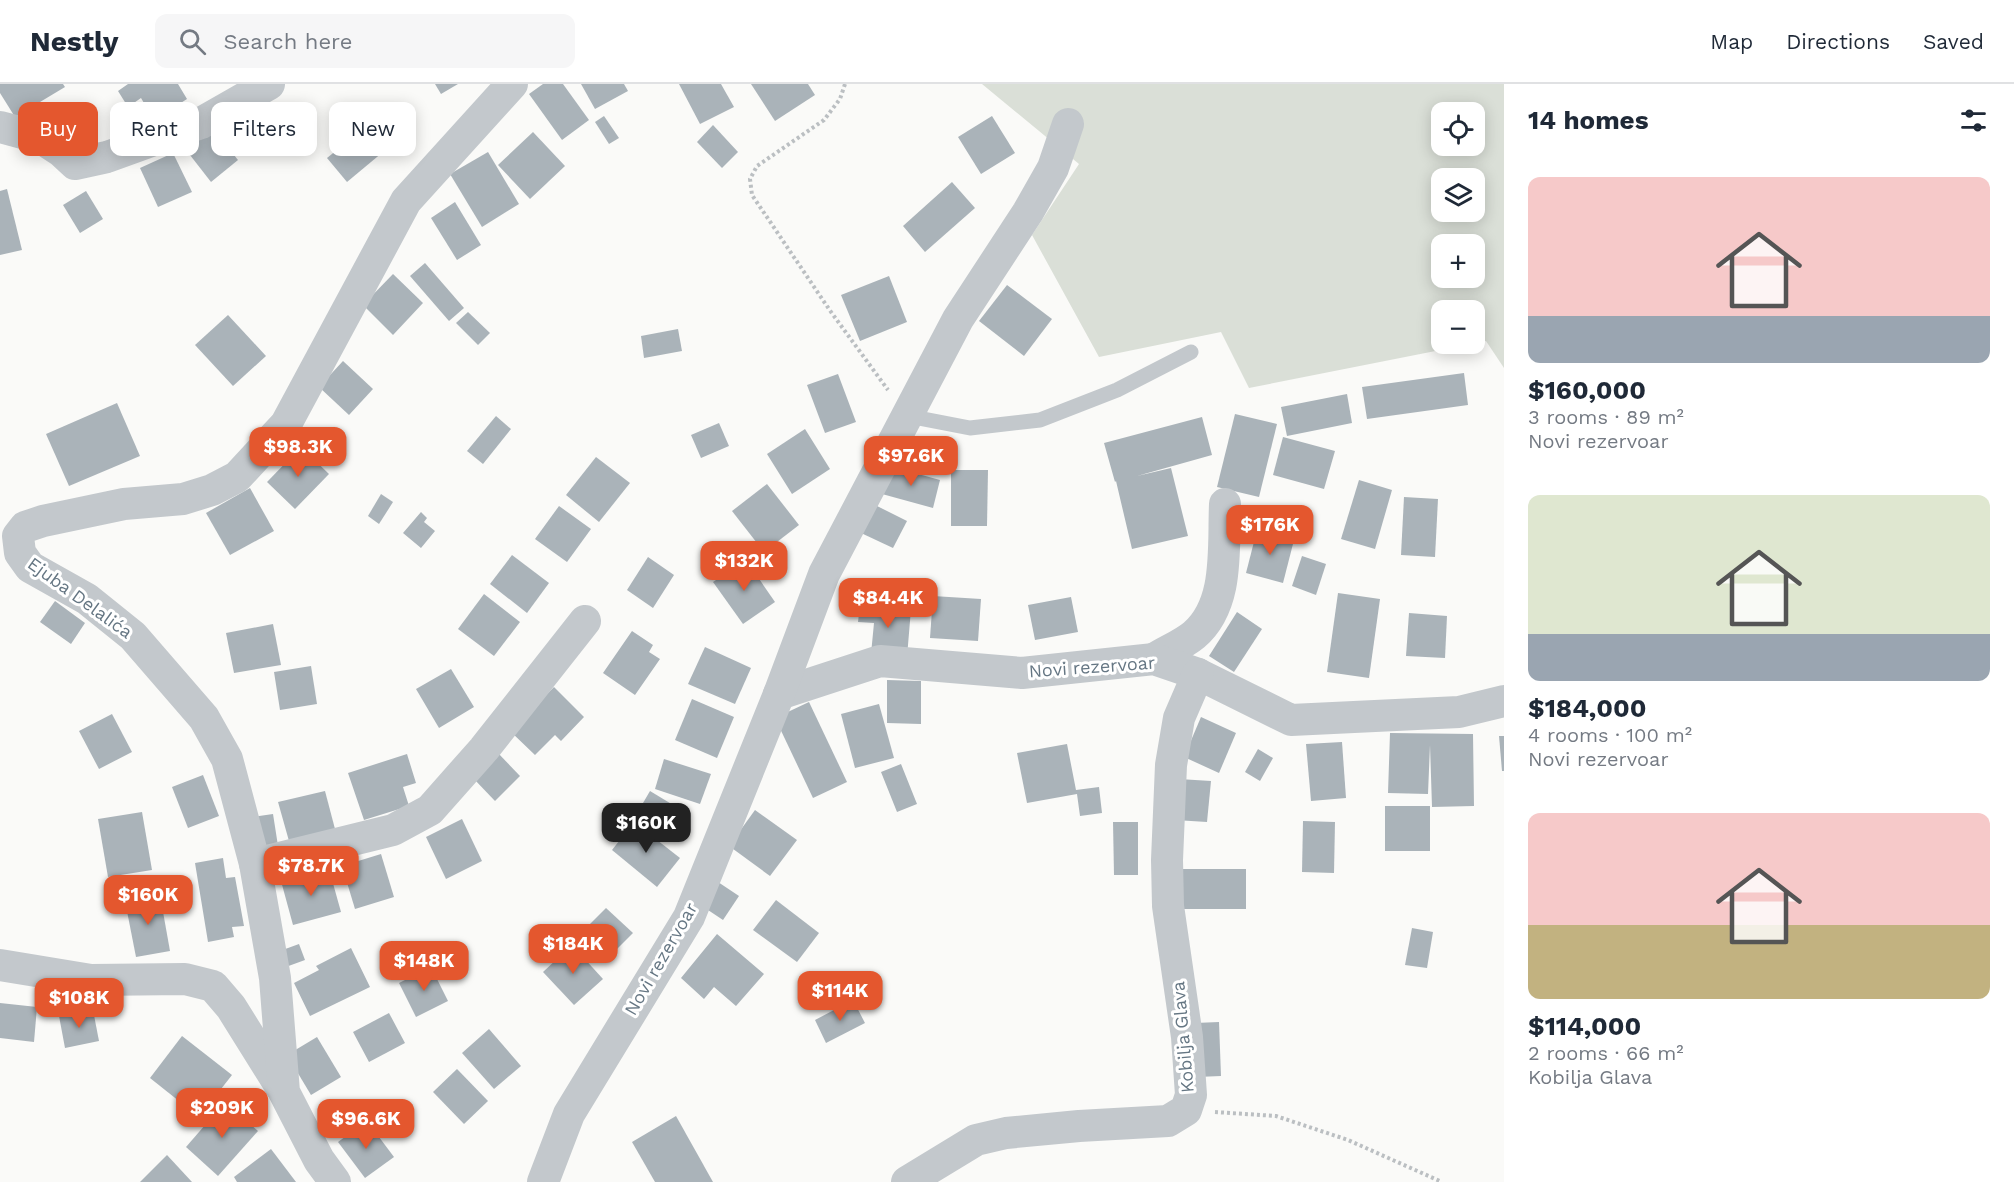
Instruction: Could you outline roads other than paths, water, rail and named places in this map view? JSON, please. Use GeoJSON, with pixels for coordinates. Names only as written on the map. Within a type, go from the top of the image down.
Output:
{"type":"FeatureCollection","features":[{"type":"Feature","properties":{"kind":"street"},"geometry":{"type":"LineString","coordinates":[[0,127],[41,138],[61,151],[75,164],[107,157],[201,123],[268,84]]}},
{"type":"Feature","properties":{"kind":"street","name":"Ejuba Delalića"},"geometry":{"type":"LineString","coordinates":[[335,1182],[319,1160],[284,1092],[275,978],[255,864],[227,759],[204,718],[134,636],[87,599],[30,567],[20,553],[18,536],[25,527],[43,521],[124,504],[183,499],[212,490],[237,477],[286,424],[406,201],[512,84]]}},
{"type":"Feature","properties":{"kind":"street","name":"Novi rezervoar"},"geometry":{"type":"LineString","coordinates":[[543,1182],[569,1113],[689,917],[779,694],[824,574],[958,319],[1028,212],[1053,168],[1068,124]]}},
{"type":"Feature","properties":{"kind":"street"},"geometry":{"type":"LineString","coordinates":[[1154,659],[1194,635],[1210,615],[1221,589],[1225,504]]}},
{"type":"Feature","properties":{"kind":"street"},"geometry":{"type":"LineString","coordinates":[[255,864],[393,830],[430,810],[484,749],[585,621]]}},
{"type":"Feature","properties":{"kind":"street","name":"Novi rezervoar"},"geometry":{"type":"LineString","coordinates":[[779,694],[880,662],[1022,673],[1154,659],[1198,674],[1291,720],[1459,712],[1504,702]]}},
{"type":"Feature","properties":{"kind":"street","name":"Kobilja Glava"},"geometry":{"type":"LineString","coordinates":[[907,1182],[976,1140],[986,1137],[1068,1127],[1168,1122],[1186,1110],[1191,1095],[1188,1048],[1168,906],[1167,860],[1171,765],[1179,718],[1198,674]]}},
{"type":"Feature","properties":{"kind":"street"},"geometry":{"type":"LineString","coordinates":[[0,965],[91,980],[186,979],[213,986],[231,1007],[284,1092]]}},
{"type":"Feature","properties":{"kind":"lane"},"geometry":{"type":"LineString","coordinates":[[908,416],[970,429],[1040,420],[1117,390],[1191,352]]}}]}
